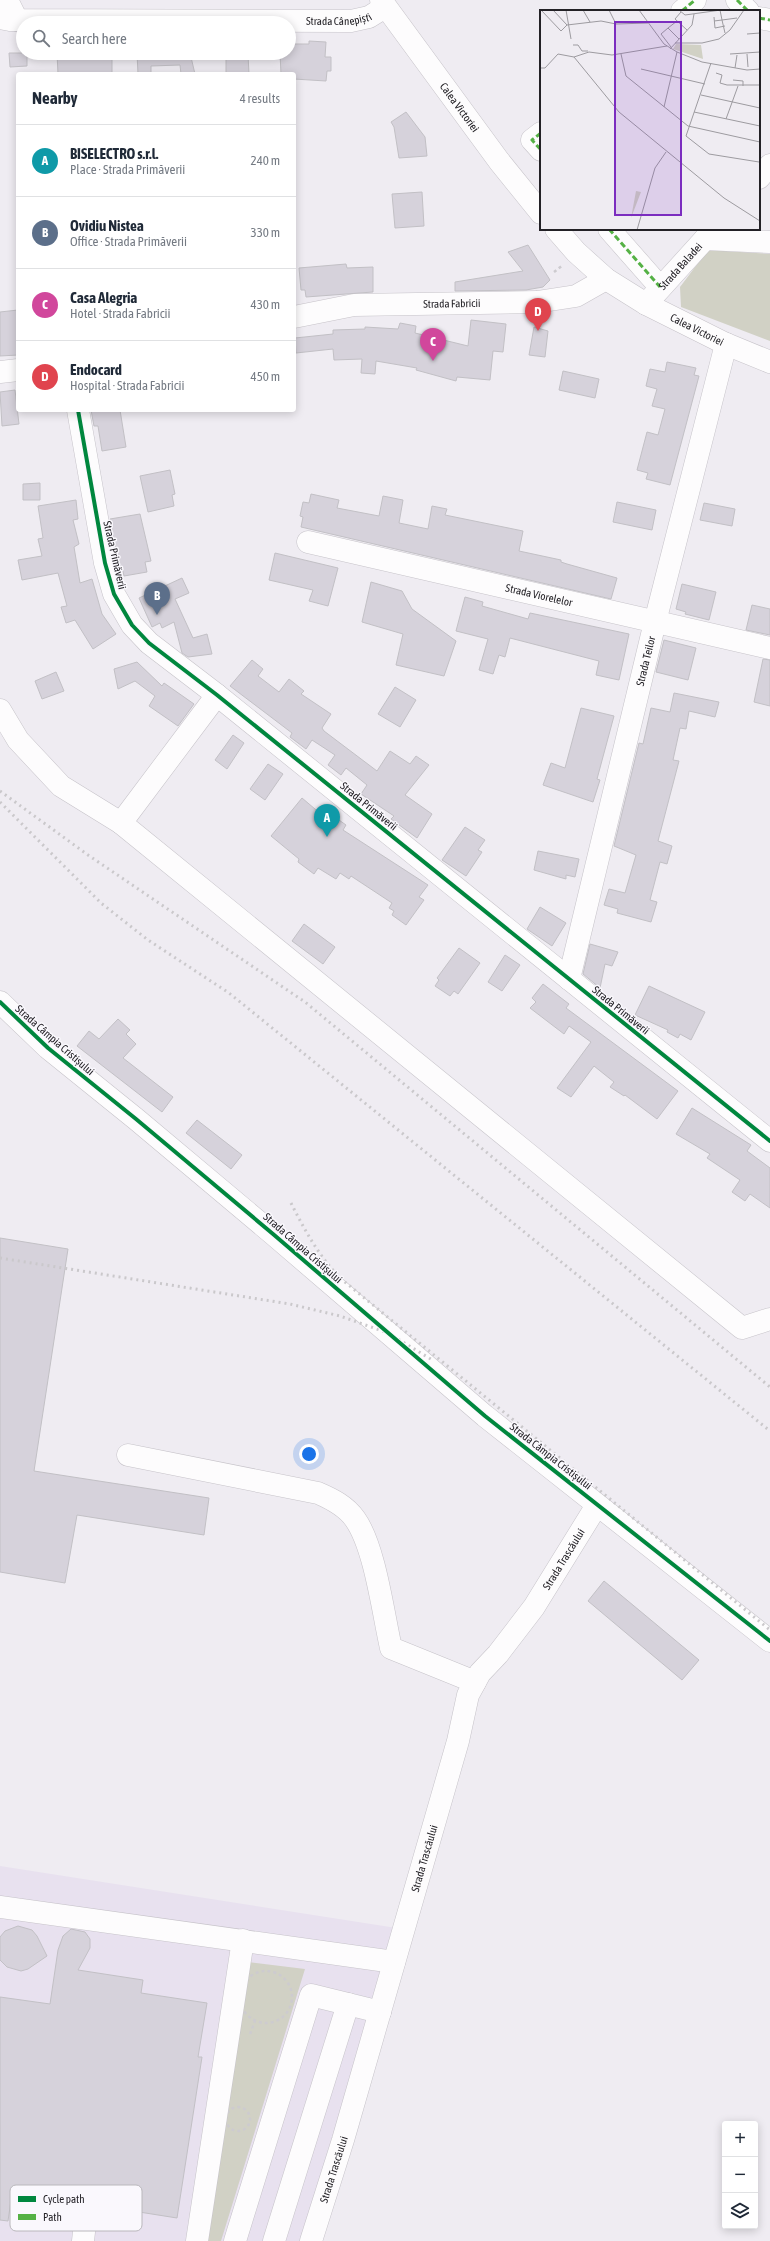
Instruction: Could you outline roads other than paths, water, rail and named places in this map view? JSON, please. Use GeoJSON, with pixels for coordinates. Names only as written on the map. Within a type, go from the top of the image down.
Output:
{"type":"FeatureCollection","features":[{"type":"Feature","properties":{"kind":"street"},"geometry":{"type":"LineString","coordinates":[[7,0],[9,19]]}},
{"type":"Feature","properties":{"kind":"street"},"geometry":{"type":"LineString","coordinates":[[683,10],[694,0]]}},
{"type":"Feature","properties":{"kind":"street"},"geometry":{"type":"LineString","coordinates":[[737,0],[747,10]]}},
{"type":"Feature","properties":{"kind":"street","name":"Strada Cânepiști"},"geometry":{"type":"LineString","coordinates":[[296,21],[351,21],[369,17],[383,3]]}},
{"type":"Feature","properties":{"kind":"street","name":"Calea Victoriei"},"geometry":{"type":"LineString","coordinates":[[383,3],[516,183],[540,211]]}},
{"type":"Feature","properties":{"kind":"street"},"geometry":{"type":"LineString","coordinates":[[760,18],[770,20]]}},
{"type":"Feature","properties":{"kind":"street"},"geometry":{"type":"LineString","coordinates":[[540,134],[532,140],[540,149]]}},
{"type":"Feature","properties":{"kind":"street"},"geometry":{"type":"LineString","coordinates":[[760,177],[770,165]]}},
{"type":"Feature","properties":{"kind":"street","name":"Calea Victoriei"},"geometry":{"type":"LineString","coordinates":[[557,230],[576,252],[606,279],[646,304],[726,344],[770,362]]}},
{"type":"Feature","properties":{"kind":"street"},"geometry":{"type":"LineString","coordinates":[[611,230],[660,288]]}},
{"type":"Feature","properties":{"kind":"street"},"geometry":{"type":"LineString","coordinates":[[709,234],[770,242]]}},
{"type":"Feature","properties":{"kind":"street","name":"Strada Baladei"},"geometry":{"type":"LineString","coordinates":[[646,304],[709,234]]}},
{"type":"Feature","properties":{"kind":"street","name":"Strada Fabricii"},"geometry":{"type":"LineString","coordinates":[[296,317],[354,305],[537,302],[576,296],[606,279]]}},
{"type":"Feature","properties":{"kind":"street","name":"Strada Teilor"},"geometry":{"type":"LineString","coordinates":[[569,980],[655,622],[726,344]]}},
{"type":"Feature","properties":{"kind":"street"},"geometry":{"type":"LineString","coordinates":[[0,372],[16,370]]}},
{"type":"Feature","properties":{"kind":"street","name":"Strada Primăverii"},"geometry":{"type":"LineString","coordinates":[[78,412],[105,563],[114,594],[132,625],[149,643],[217,695],[770,1141]]}},
{"type":"Feature","properties":{"kind":"street","name":"Strada Viorelelor"},"geometry":{"type":"LineString","coordinates":[[308,542],[770,648]]}},
{"type":"Feature","properties":{"kind":"street"},"geometry":{"type":"LineString","coordinates":[[121,823],[217,695]]}},
{"type":"Feature","properties":{"kind":"street"},"geometry":{"type":"LineString","coordinates":[[0,710],[18,740],[61,786],[121,823],[742,1328],[770,1320]]}},
{"type":"Feature","properties":{"kind":"street","name":"Strada Câmpia Cristișului"},"geometry":{"type":"LineString","coordinates":[[0,1002],[48,1048],[136,1119],[267,1229],[485,1416],[770,1642]]}},
{"type":"Feature","properties":{"kind":"street"},"geometry":{"type":"LineString","coordinates":[[128,1455],[318,1493],[338,1502],[355,1518],[367,1540],[391,1648],[475,1682]]}},
{"type":"Feature","properties":{"kind":"street","name":"Strada Trascăului"},"geometry":{"type":"LineString","coordinates":[[311,2241],[380,2012],[458,1742],[468,1695],[480,1673],[498,1654],[534,1607],[597,1505]]}},
{"type":"Feature","properties":{"kind":"street"},"geometry":{"type":"LineString","coordinates":[[0,1906],[394,1962]]}},
{"type":"Feature","properties":{"kind":"street"},"geometry":{"type":"LineString","coordinates":[[197,2241],[243,1940]]}},
{"type":"Feature","properties":{"kind":"street"},"geometry":{"type":"LineString","coordinates":[[235,2241],[310,1994],[380,2012]]}},
{"type":"Feature","properties":{"kind":"street"},"geometry":{"type":"LineString","coordinates":[[274,2241],[348,2004]]}},
{"type":"Feature","properties":{"kind":"street"},"geometry":{"type":"LineString","coordinates":[[83,2241],[84,2231]]}},
{"type":"Feature","properties":{"kind":"railway"},"geometry":{"type":"LineString","coordinates":[[0,791],[88,855],[305,1002],[770,1387]]}},
{"type":"Feature","properties":{"kind":"railway"},"geometry":{"type":"LineString","coordinates":[[0,802],[101,903],[148,940],[229,993],[770,1431]]}},
{"type":"Feature","properties":{"kind":"railway"},"geometry":{"type":"LineString","coordinates":[[291,1203],[313,1243],[325,1261],[340,1278],[770,1630]]}},
{"type":"Feature","properties":{"kind":"railway"},"geometry":{"type":"LineString","coordinates":[[0,1258],[290,1304],[340,1316],[388,1333],[434,1361]]}},
{"type":"Feature","properties":{"kind":"place","name":"Endocard"},"geometry":{"type":"Point","coordinates":[538,331]}},
{"type":"Feature","properties":{"kind":"place","name":"Casa Alegria"},"geometry":{"type":"Point","coordinates":[433,361]}},
{"type":"Feature","properties":{"kind":"place","name":"Ovidiu Nistea"},"geometry":{"type":"Point","coordinates":[157,615]}},
{"type":"Feature","properties":{"kind":"place","name":"BISELECTRO s.r.l."},"geometry":{"type":"Point","coordinates":[327,837]}}]}
